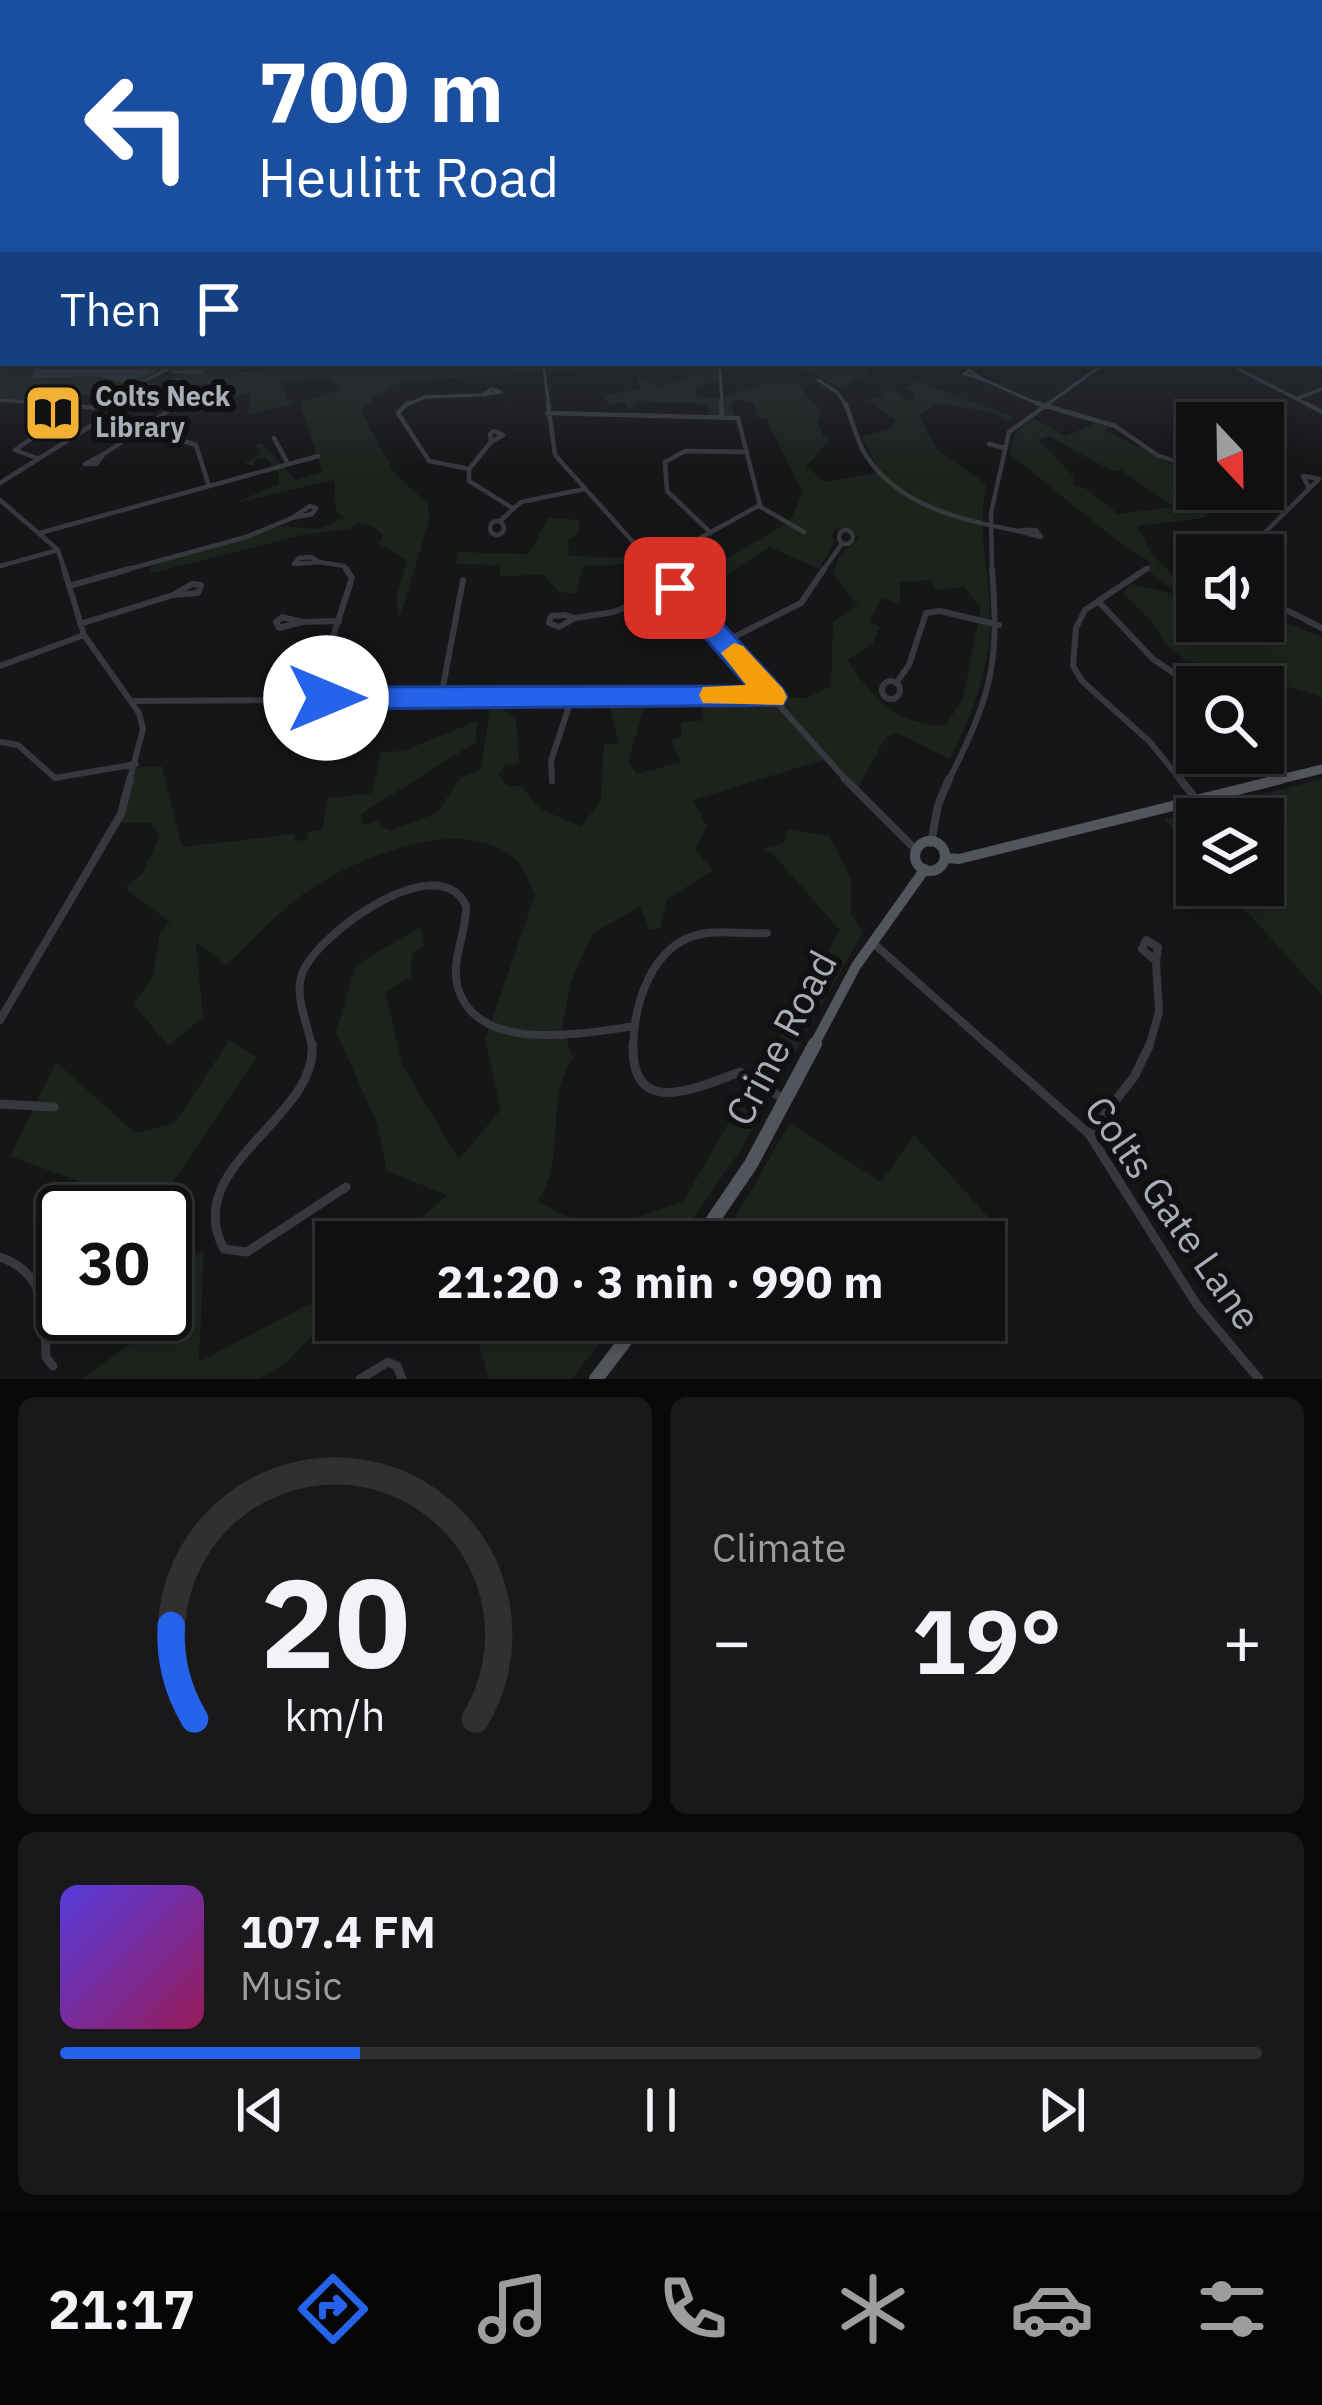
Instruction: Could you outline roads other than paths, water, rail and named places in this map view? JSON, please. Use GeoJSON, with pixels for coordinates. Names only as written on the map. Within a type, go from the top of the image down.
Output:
{"type":"FeatureCollection","features":[{"type":"Feature","properties":{"kind":"main road","name":"Crine Road"},"geometry":{"type":"LineString","coordinates":[[1200,798],[1322,769]]}},
{"type":"Feature","properties":{"kind":"main road","name":"Crine Road"},"geometry":{"type":"LineString","coordinates":[[713,1221],[741,1181],[872,942],[925,869],[940,869],[946,859],[1176,804]]}},
{"type":"Feature","properties":{"kind":"main road"},"geometry":{"type":"LineString","coordinates":[[925,869],[915,858],[915,849],[931,843],[946,859]]}},
{"type":"Feature","properties":{"kind":"main road"},"geometry":{"type":"LineString","coordinates":[[596,1379],[624,1341]]}},
{"type":"Feature","properties":{"kind":"street"},"geometry":{"type":"LineString","coordinates":[[99,408],[173,366]]}},
{"type":"Feature","properties":{"kind":"street"},"geometry":{"type":"LineString","coordinates":[[543,366],[552,450],[887,826],[915,849]]}},
{"type":"Feature","properties":{"kind":"street"},"geometry":{"type":"LineString","coordinates":[[931,843],[932,818],[985,709],[1000,625],[990,526],[993,490],[1012,427],[1101,366]]}},
{"type":"Feature","properties":{"kind":"street"},"geometry":{"type":"LineString","coordinates":[[1232,366],[1322,412]]}},
{"type":"Feature","properties":{"kind":"street"},"geometry":{"type":"LineString","coordinates":[[720,368],[722,416]]}},
{"type":"Feature","properties":{"kind":"street"},"geometry":{"type":"LineString","coordinates":[[982,379],[1041,406],[1115,426],[1157,455],[1176,462]]}},
{"type":"Feature","properties":{"kind":"street"},"geometry":{"type":"LineString","coordinates":[[818,380],[847,403],[866,455],[892,483],[937,512],[1018,531]]}},
{"type":"Feature","properties":{"kind":"street"},"geometry":{"type":"LineString","coordinates":[[1296,399],[1322,389]]}},
{"type":"Feature","properties":{"kind":"street"},"geometry":{"type":"LineString","coordinates":[[469,469],[429,461],[398,413],[417,399],[482,394]]}},
{"type":"Feature","properties":{"kind":"street"},"geometry":{"type":"LineString","coordinates":[[0,484],[112,409],[118,396]]}},
{"type":"Feature","properties":{"kind":"street"},"geometry":{"type":"LineString","coordinates":[[104,454],[189,397]]}},
{"type":"Feature","properties":{"kind":"street"},"geometry":{"type":"LineString","coordinates":[[0,400],[112,409]]}},
{"type":"Feature","properties":{"kind":"street"},"geometry":{"type":"LineString","coordinates":[[548,413],[738,418],[759,506],[805,532]]}},
{"type":"Feature","properties":{"kind":"street"},"geometry":{"type":"LineString","coordinates":[[143,428],[196,445],[209,486]]}},
{"type":"Feature","properties":{"kind":"street"},"geometry":{"type":"LineString","coordinates":[[39,458],[15,450],[41,434],[68,440]]}},
{"type":"Feature","properties":{"kind":"street"},"geometry":{"type":"LineString","coordinates":[[274,438],[288,464]]}},
{"type":"Feature","properties":{"kind":"street"},"geometry":{"type":"LineString","coordinates":[[469,469],[490,442]]}},
{"type":"Feature","properties":{"kind":"street"},"geometry":{"type":"LineString","coordinates":[[989,445],[1005,448]]}},
{"type":"Feature","properties":{"kind":"street"},"geometry":{"type":"LineString","coordinates":[[711,533],[667,490],[665,462],[685,451],[748,452]]}},
{"type":"Feature","properties":{"kind":"street"},"geometry":{"type":"LineString","coordinates":[[40,532],[318,456]]}},
{"type":"Feature","properties":{"kind":"street"},"geometry":{"type":"LineString","coordinates":[[469,469],[475,488],[511,507]]}},
{"type":"Feature","properties":{"kind":"street"},"geometry":{"type":"LineString","coordinates":[[1262,534],[1308,486]]}},
{"type":"Feature","properties":{"kind":"street"},"geometry":{"type":"LineString","coordinates":[[501,520],[511,507],[585,489]]}},
{"type":"Feature","properties":{"kind":"street"},"geometry":{"type":"LineString","coordinates":[[0,500],[58,550],[84,634],[143,724],[122,814],[0,1020]]}},
{"type":"Feature","properties":{"kind":"street"},"geometry":{"type":"LineString","coordinates":[[653,564],[759,506]]}},
{"type":"Feature","properties":{"kind":"street"},"geometry":{"type":"LineString","coordinates":[[69,586],[247,537],[292,518]]}},
{"type":"Feature","properties":{"kind":"street"},"geometry":{"type":"LineString","coordinates":[[724,641],[801,603],[841,545]]}},
{"type":"Feature","properties":{"kind":"street"},"geometry":{"type":"LineString","coordinates":[[0,566],[58,550]]}},
{"type":"Feature","properties":{"kind":"street"},"geometry":{"type":"LineString","coordinates":[[313,698],[352,577],[340,564],[320,562]]}},
{"type":"Feature","properties":{"kind":"street"},"geometry":{"type":"LineString","coordinates":[[1148,568],[1098,601],[1077,624],[1074,670],[1154,746],[1195,798]]}},
{"type":"Feature","properties":{"kind":"street"},"geometry":{"type":"LineString","coordinates":[[441,697],[463,580]]}},
{"type":"Feature","properties":{"kind":"street"},"geometry":{"type":"LineString","coordinates":[[575,618],[614,612],[674,586]]}},
{"type":"Feature","properties":{"kind":"street"},"geometry":{"type":"LineString","coordinates":[[80,624],[172,595]]}},
{"type":"Feature","properties":{"kind":"street"},"geometry":{"type":"LineString","coordinates":[[1098,601],[1153,659],[1176,675]]}},
{"type":"Feature","properties":{"kind":"street"},"geometry":{"type":"LineString","coordinates":[[1284,609],[1322,628]]}},
{"type":"Feature","properties":{"kind":"street"},"geometry":{"type":"LineString","coordinates":[[899,680],[909,665],[925,614],[940,611],[1000,625]]}},
{"type":"Feature","properties":{"kind":"street"},"geometry":{"type":"LineString","coordinates":[[302,622],[339,621]]}},
{"type":"Feature","properties":{"kind":"street"},"geometry":{"type":"LineString","coordinates":[[0,666],[84,634]]}},
{"type":"Feature","properties":{"kind":"street"},"geometry":{"type":"LineString","coordinates":[[552,782],[549,766],[570,715],[572,697]]}},
{"type":"Feature","properties":{"kind":"street"},"geometry":{"type":"LineString","coordinates":[[131,700],[773,697]]}},
{"type":"Feature","properties":{"kind":"street"},"geometry":{"type":"LineString","coordinates":[[0,742],[18,745],[55,778],[136,764]]}},
{"type":"Feature","properties":{"kind":"street"},"geometry":{"type":"LineString","coordinates":[[1283,774],[1286,778]]}},
{"type":"Feature","properties":{"kind":"street"},"geometry":{"type":"LineString","coordinates":[[346,1187],[254,1250],[231,1252],[216,1240],[212,1216],[221,1189],[312,1067],[314,1052],[299,989],[306,963],[331,934],[409,888],[442,883],[462,897],[467,915],[457,952],[457,977],[470,1008],[494,1026],[567,1037],[634,1026]]}},
{"type":"Feature","properties":{"kind":"street"},"geometry":{"type":"LineString","coordinates":[[767,933],[710,931],[675,944],[647,975],[634,1026],[636,1072],[654,1092],[672,1096],[740,1072],[784,1099]]}},
{"type":"Feature","properties":{"kind":"street","name":"Colts Gate Lane"},"geometry":{"type":"LineString","coordinates":[[872,942],[1089,1134],[1197,1304],[1259,1379]]}},
{"type":"Feature","properties":{"kind":"street"},"geometry":{"type":"LineString","coordinates":[[1089,1134],[1128,1092],[1146,1058],[1156,1017],[1156,962]]}},
{"type":"Feature","properties":{"kind":"street"},"geometry":{"type":"LineString","coordinates":[[0,1104],[54,1108]]}},
{"type":"Feature","properties":{"kind":"street"},"geometry":{"type":"LineString","coordinates":[[0,1257],[23,1264],[40,1285],[46,1312],[46,1357],[53,1366]]}},
{"type":"Feature","properties":{"kind":"street"},"geometry":{"type":"LineString","coordinates":[[360,1379],[388,1362],[398,1366],[402,1379]]}},
{"type":"Feature","properties":{"kind":"waterway"},"geometry":{"type":"LineString","coordinates":[[173,372],[201,372]]}},
{"type":"Feature","properties":{"kind":"place","name":"Colts Neck Library"},"geometry":{"type":"Point","coordinates":[53,413]}}]}
